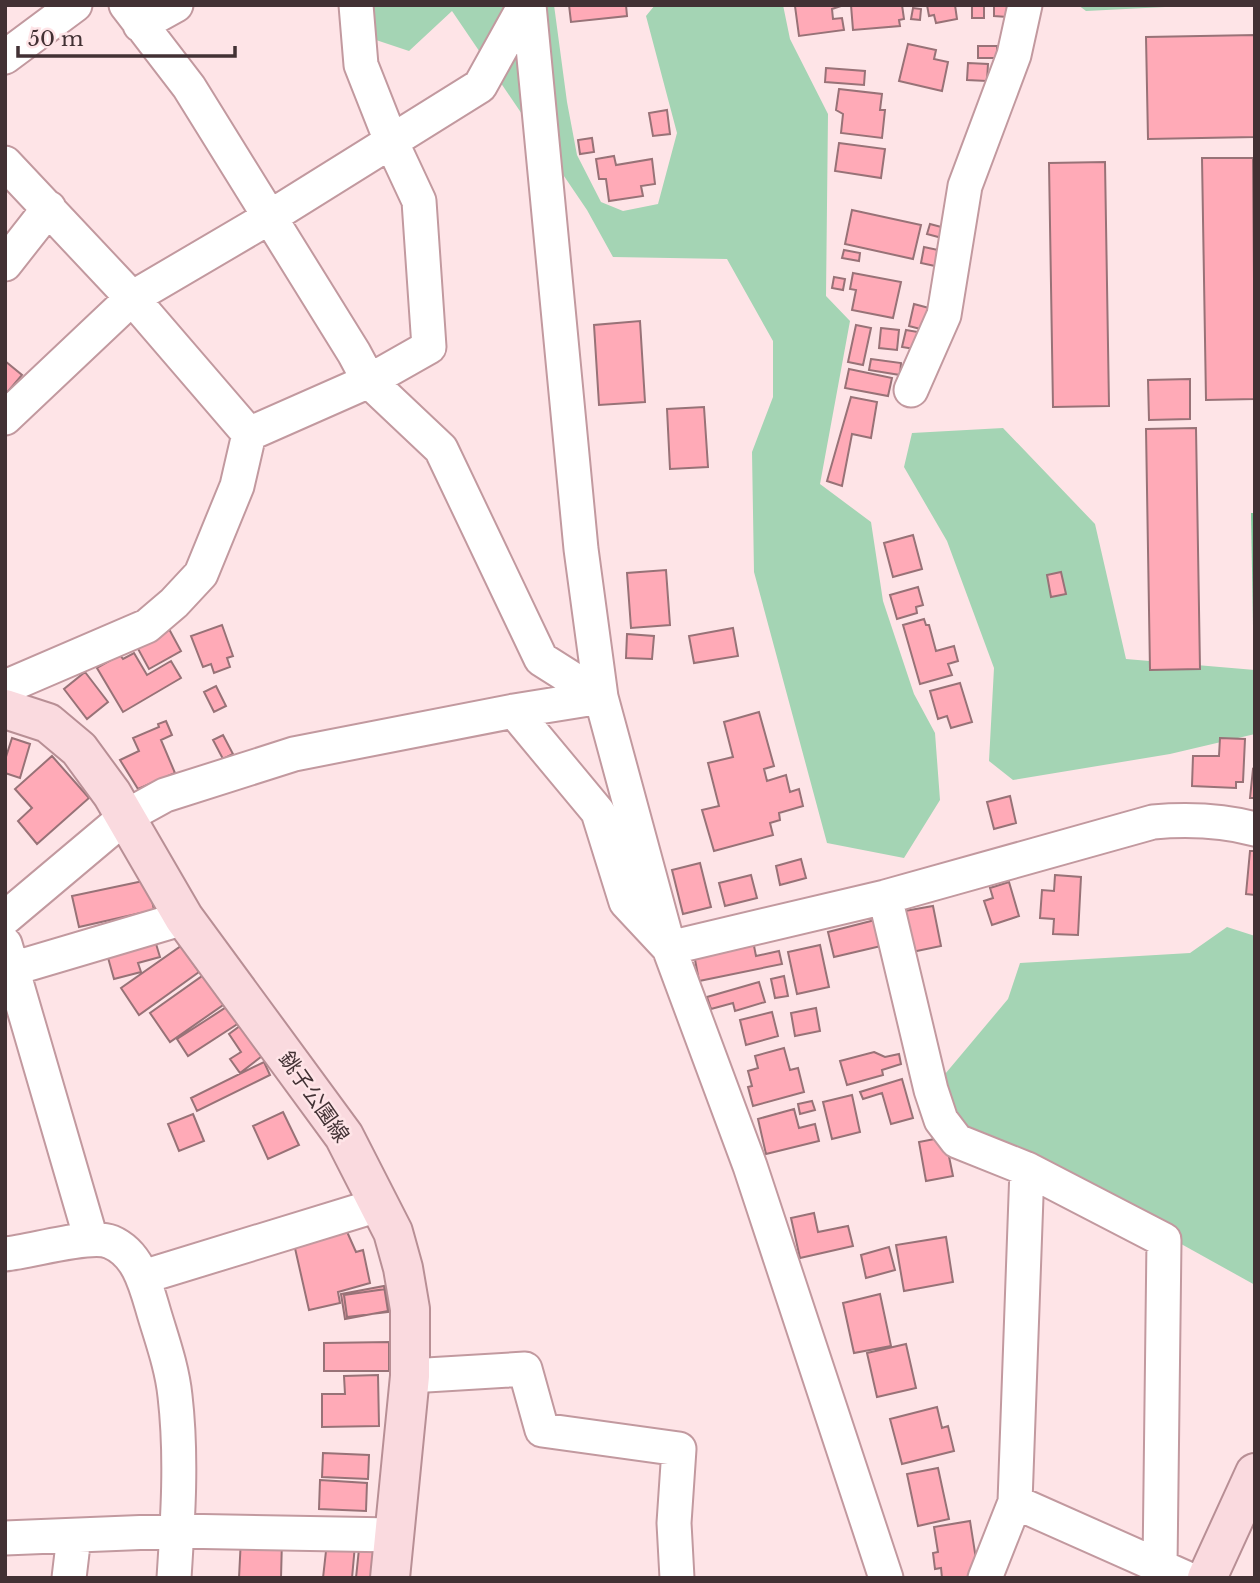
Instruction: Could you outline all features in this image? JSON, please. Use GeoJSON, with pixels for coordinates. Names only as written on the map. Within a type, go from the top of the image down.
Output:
{"type":"FeatureCollection","features":[{"type":"Feature","properties":{"kind":"main road","name":"銚子公園線"},"geometry":{"type":"LineString","coordinates":[[5,709],[48,723],[79,749],[112,794],[184,918],[344,1136],[393,1233],[403,1268],[410,1309],[410,1376],[390,1578]]}},
{"type":"Feature","properties":{"kind":"main road"},"geometry":{"type":"LineString","coordinates":[[1207,1578],[1255,1473]]}},
{"type":"Feature","properties":{"kind":"street"},"geometry":{"type":"LineString","coordinates":[[5,57],[75,5]]}},
{"type":"Feature","properties":{"kind":"street"},"geometry":{"type":"LineString","coordinates":[[176,5],[133,15],[189,87],[369,381],[440,449],[541,659],[601,697]]}},
{"type":"Feature","properties":{"kind":"street"},"geometry":{"type":"LineString","coordinates":[[249,434],[369,381],[429,347],[419,201],[391,141],[361,65],[356,5]]}},
{"type":"Feature","properties":{"kind":"street"},"geometry":{"type":"LineString","coordinates":[[5,418],[132,298],[270,217],[480,86],[527,5]]}},
{"type":"Feature","properties":{"kind":"street"},"geometry":{"type":"LineString","coordinates":[[527,5],[581,549],[601,697],[669,948],[750,1166],[886,1578]]}},
{"type":"Feature","properties":{"kind":"street"},"geometry":{"type":"LineString","coordinates":[[911,390],[944,315],[965,186],[1014,55],[1025,5]]}},
{"type":"Feature","properties":{"kind":"street"},"geometry":{"type":"LineString","coordinates":[[5,163],[132,298],[249,434]]}},
{"type":"Feature","properties":{"kind":"street"},"geometry":{"type":"LineString","coordinates":[[5,264],[50,208]]}},
{"type":"Feature","properties":{"kind":"street"},"geometry":{"type":"LineString","coordinates":[[5,687],[147,626],[174,603],[201,573],[237,486],[249,434]]}},
{"type":"Feature","properties":{"kind":"street"},"geometry":{"type":"LineString","coordinates":[[5,918],[125,817],[165,795],[294,754],[514,711],[601,697]]}},
{"type":"Feature","properties":{"kind":"street"},"geometry":{"type":"LineString","coordinates":[[514,711],[598,812],[626,902],[669,948]]}},
{"type":"Feature","properties":{"kind":"street"},"geometry":{"type":"LineString","coordinates":[[669,948],[885,897],[1153,822],[1188,819],[1255,829]]}},
{"type":"Feature","properties":{"kind":"street"},"geometry":{"type":"LineString","coordinates":[[885,897],[931,1090],[941,1120],[957,1141],[1027,1169],[1164,1240],[1173,1572],[1015,1502]]}},
{"type":"Feature","properties":{"kind":"street"},"geometry":{"type":"LineString","coordinates":[[91,1239],[8,962],[184,918]]}},
{"type":"Feature","properties":{"kind":"street"},"geometry":{"type":"LineString","coordinates":[[985,1578],[1015,1502],[1027,1169]]}},
{"type":"Feature","properties":{"kind":"street"},"geometry":{"type":"LineString","coordinates":[[143,1277],[378,1205]]}},
{"type":"Feature","properties":{"kind":"street"},"geometry":{"type":"LineString","coordinates":[[5,1254],[91,1239],[110,1242],[131,1256],[143,1277],[168,1360],[175,1394],[179,1453],[174,1578]]}},
{"type":"Feature","properties":{"kind":"street"},"geometry":{"type":"LineString","coordinates":[[410,1376],[526,1369],[542,1430],[679,1449],[674,1523],[677,1578]]}},
{"type":"Feature","properties":{"kind":"street"},"geometry":{"type":"LineString","coordinates":[[5,1538],[177,1531],[394,1535]]}},
{"type":"Feature","properties":{"kind":"street"},"geometry":{"type":"LineString","coordinates":[[69,1578],[74,1536]]}},
{"type":"Feature","properties":{"kind":"shaded area"},"geometry":{"type":"Polygon","coordinates":[[[347,5],[554,5],[577,155],[601,202],[623,211],[658,204],[677,133],[646,16],[655,5],[783,5],[790,39],[828,114],[826,296],[850,321],[820,484],[871,522],[883,601],[914,694],[935,733],[940,800],[904,858],[827,843],[754,572],[752,452],[773,397],[773,341],[727,259],[613,257],[587,210],[452,11],[409,51],[343,29],[347,5]]]}},
{"type":"Feature","properties":{"kind":"shaded area"},"geometry":{"type":"Polygon","coordinates":[[[1078,5],[1205,5],[1086,11],[1078,5]]]}},
{"type":"Feature","properties":{"kind":"shaded area"},"geometry":{"type":"Polygon","coordinates":[[[1003,428],[1095,524],[1126,659],[1255,670],[1255,734],[1170,754],[1013,780],[989,761],[994,668],[947,541],[904,467],[912,433],[1003,428]]]}},
{"type":"Feature","properties":{"kind":"shaded area"},"geometry":{"type":"Polygon","coordinates":[[[1251,513],[1255,513],[1255,626],[1253,626],[1251,513]]]}},
{"type":"Feature","properties":{"kind":"shaded area"},"geometry":{"type":"Polygon","coordinates":[[[1227,927],[1255,936],[1255,1285],[1174,1240],[976,1142],[935,1086],[1008,999],[1020,963],[1190,953],[1227,927]]]}},
{"type":"Feature","properties":{"kind":"building"},"geometry":{"type":"Polygon","coordinates":[[[569,5],[626,5],[627,16],[571,22],[569,5]]]}},
{"type":"Feature","properties":{"kind":"building"},"geometry":{"type":"Polygon","coordinates":[[[789,5],[844,5],[832,9],[833,19],[842,18],[844,30],[799,36],[795,6],[789,5]]]}},
{"type":"Feature","properties":{"kind":"building"},"geometry":{"type":"Polygon","coordinates":[[[851,5],[902,5],[904,19],[899,20],[900,26],[853,30],[851,5]]]}},
{"type":"Feature","properties":{"kind":"building"},"geometry":{"type":"Polygon","coordinates":[[[927,5],[955,5],[957,19],[936,23],[934,15],[929,16],[927,5]]]}},
{"type":"Feature","properties":{"kind":"building"},"geometry":{"type":"Polygon","coordinates":[[[972,5],[984,5],[984,18],[972,18],[972,5]]]}},
{"type":"Feature","properties":{"kind":"building"},"geometry":{"type":"Polygon","coordinates":[[[994,5],[1007,5],[1007,17],[994,16],[994,5]]]}},
{"type":"Feature","properties":{"kind":"building"},"geometry":{"type":"Polygon","coordinates":[[[913,8],[921,9],[920,20],[911,19],[913,8]]]}},
{"type":"Feature","properties":{"kind":"building"},"geometry":{"type":"Polygon","coordinates":[[[1255,35],[1255,137],[1148,139],[1146,37],[1255,35]]]}},
{"type":"Feature","properties":{"kind":"building"},"geometry":{"type":"Polygon","coordinates":[[[908,44],[936,50],[934,59],[948,62],[942,91],[899,81],[908,44]]]}},
{"type":"Feature","properties":{"kind":"building"},"geometry":{"type":"Polygon","coordinates":[[[978,46],[997,46],[997,58],[978,58],[978,46]]]}},
{"type":"Feature","properties":{"kind":"building"},"geometry":{"type":"Polygon","coordinates":[[[968,63],[988,64],[987,81],[967,80],[968,63]]]}},
{"type":"Feature","properties":{"kind":"building"},"geometry":{"type":"Polygon","coordinates":[[[826,68],[865,71],[864,85],[825,82],[826,68]]]}},
{"type":"Feature","properties":{"kind":"building"},"geometry":{"type":"Polygon","coordinates":[[[839,89],[882,94],[880,110],[885,110],[882,138],[841,133],[843,114],[836,110],[839,89]]]}},
{"type":"Feature","properties":{"kind":"building"},"geometry":{"type":"Polygon","coordinates":[[[667,110],[670,134],[653,136],[649,113],[667,110]]]}},
{"type":"Feature","properties":{"kind":"building"},"geometry":{"type":"Polygon","coordinates":[[[592,138],[594,152],[580,154],[578,140],[592,138]]]}},
{"type":"Feature","properties":{"kind":"building"},"geometry":{"type":"Polygon","coordinates":[[[839,143],[885,149],[881,178],[835,171],[839,143]]]}},
{"type":"Feature","properties":{"kind":"building"},"geometry":{"type":"Polygon","coordinates":[[[614,156],[616,165],[652,159],[655,184],[641,186],[643,196],[609,201],[606,179],[599,179],[596,159],[614,156]]]}},
{"type":"Feature","properties":{"kind":"building"},"geometry":{"type":"Polygon","coordinates":[[[1202,158],[1253,158],[1255,399],[1206,400],[1202,158]]]}},
{"type":"Feature","properties":{"kind":"building"},"geometry":{"type":"Polygon","coordinates":[[[1105,162],[1109,406],[1053,407],[1049,163],[1105,162]]]}},
{"type":"Feature","properties":{"kind":"building"},"geometry":{"type":"Polygon","coordinates":[[[852,210],[921,225],[913,259],[845,244],[852,210]]]}},
{"type":"Feature","properties":{"kind":"building"},"geometry":{"type":"Polygon","coordinates":[[[930,224],[945,228],[942,238],[927,234],[930,224]]]}},
{"type":"Feature","properties":{"kind":"building"},"geometry":{"type":"Polygon","coordinates":[[[924,247],[938,250],[935,266],[921,263],[924,247]]]}},
{"type":"Feature","properties":{"kind":"building"},"geometry":{"type":"Polygon","coordinates":[[[844,250],[860,253],[859,261],[842,258],[844,250]]]}},
{"type":"Feature","properties":{"kind":"building"},"geometry":{"type":"Polygon","coordinates":[[[853,273],[901,282],[893,318],[852,310],[856,290],[850,289],[853,273]]]}},
{"type":"Feature","properties":{"kind":"building"},"geometry":{"type":"Polygon","coordinates":[[[834,277],[845,279],[843,290],[832,288],[834,277]]]}},
{"type":"Feature","properties":{"kind":"building"},"geometry":{"type":"Polygon","coordinates":[[[914,304],[929,308],[924,330],[909,326],[914,304]]]}},
{"type":"Feature","properties":{"kind":"building"},"geometry":{"type":"Polygon","coordinates":[[[640,321],[645,402],[599,405],[594,325],[640,321]]]}},
{"type":"Feature","properties":{"kind":"building"},"geometry":{"type":"Polygon","coordinates":[[[856,325],[871,328],[863,365],[848,362],[856,325]]]}},
{"type":"Feature","properties":{"kind":"building"},"geometry":{"type":"Polygon","coordinates":[[[881,328],[899,330],[897,350],[879,348],[881,328]]]}},
{"type":"Feature","properties":{"kind":"building"},"geometry":{"type":"Polygon","coordinates":[[[906,330],[918,332],[915,349],[902,347],[906,330]]]}},
{"type":"Feature","properties":{"kind":"building"},"geometry":{"type":"Polygon","coordinates":[[[871,359],[901,363],[900,375],[869,370],[871,359]]]}},
{"type":"Feature","properties":{"kind":"building"},"geometry":{"type":"Polygon","coordinates":[[[5,361],[22,375],[5,395],[5,361]]]}},
{"type":"Feature","properties":{"kind":"building"},"geometry":{"type":"Polygon","coordinates":[[[849,369],[892,378],[888,396],[845,388],[849,369]]]}},
{"type":"Feature","properties":{"kind":"building"},"geometry":{"type":"Polygon","coordinates":[[[1190,379],[1190,419],[1149,420],[1148,380],[1190,379]]]}},
{"type":"Feature","properties":{"kind":"building"},"geometry":{"type":"Polygon","coordinates":[[[851,397],[877,402],[871,438],[852,434],[842,486],[827,481],[851,397]]]}},
{"type":"Feature","properties":{"kind":"building"},"geometry":{"type":"Polygon","coordinates":[[[704,407],[708,467],[670,469],[667,409],[704,407]]]}},
{"type":"Feature","properties":{"kind":"building"},"geometry":{"type":"Polygon","coordinates":[[[1196,428],[1200,669],[1150,670],[1146,429],[1196,428]]]}},
{"type":"Feature","properties":{"kind":"building"},"geometry":{"type":"Polygon","coordinates":[[[913,535],[922,569],[893,577],[884,543],[913,535]]]}},
{"type":"Feature","properties":{"kind":"building"},"geometry":{"type":"Polygon","coordinates":[[[666,570],[670,625],[631,628],[627,573],[666,570]]]}},
{"type":"Feature","properties":{"kind":"building"},"geometry":{"type":"Polygon","coordinates":[[[1061,572],[1066,594],[1051,597],[1047,575],[1061,572]]]}},
{"type":"Feature","properties":{"kind":"building"},"geometry":{"type":"Polygon","coordinates":[[[918,587],[923,605],[916,607],[917,613],[897,619],[890,595],[918,587]]]}},
{"type":"Feature","properties":{"kind":"building"},"geometry":{"type":"Polygon","coordinates":[[[924,619],[926,625],[929,625],[936,651],[954,646],[958,661],[948,664],[952,675],[920,684],[903,625],[924,619]]]}},
{"type":"Feature","properties":{"kind":"building"},"geometry":{"type":"Polygon","coordinates":[[[222,625],[233,656],[227,658],[230,667],[214,673],[211,664],[203,667],[191,636],[222,625]]]}},
{"type":"Feature","properties":{"kind":"building"},"geometry":{"type":"Polygon","coordinates":[[[733,628],[738,656],[694,663],[689,636],[733,628]]]}},
{"type":"Feature","properties":{"kind":"building"},"geometry":{"type":"Polygon","coordinates":[[[169,629],[181,651],[149,669],[137,647],[169,629]]]}},
{"type":"Feature","properties":{"kind":"building"},"geometry":{"type":"Polygon","coordinates":[[[627,634],[654,636],[652,659],[626,658],[627,634]]]}},
{"type":"Feature","properties":{"kind":"building"},"geometry":{"type":"Polygon","coordinates":[[[134,653],[147,675],[171,661],[181,678],[123,712],[97,668],[120,655],[123,659],[134,653]]]}},
{"type":"Feature","properties":{"kind":"building"},"geometry":{"type":"Polygon","coordinates":[[[85,672],[108,702],[87,719],[64,689],[85,672]]]}},
{"type":"Feature","properties":{"kind":"building"},"geometry":{"type":"Polygon","coordinates":[[[960,683],[972,722],[951,728],[947,716],[938,719],[930,691],[960,683]]]}},
{"type":"Feature","properties":{"kind":"building"},"geometry":{"type":"Polygon","coordinates":[[[216,686],[226,706],[214,712],[204,692],[216,686]]]}},
{"type":"Feature","properties":{"kind":"building"},"geometry":{"type":"Polygon","coordinates":[[[759,712],[774,766],[764,769],[767,781],[786,775],[790,792],[799,789],[803,806],[779,813],[780,820],[770,823],[773,835],[714,851],[702,810],[719,806],[708,763],[733,757],[724,722],[759,712]]]}},
{"type":"Feature","properties":{"kind":"building"},"geometry":{"type":"Polygon","coordinates":[[[166,721],[172,735],[161,740],[175,773],[138,789],[120,760],[139,751],[133,738],[159,727],[158,724],[166,721]]]}},
{"type":"Feature","properties":{"kind":"building"},"geometry":{"type":"Polygon","coordinates":[[[223,735],[233,754],[223,759],[213,740],[223,735]]]}},
{"type":"Feature","properties":{"kind":"building"},"geometry":{"type":"Polygon","coordinates":[[[12,738],[30,744],[20,778],[5,773],[5,760],[12,738]]]}},
{"type":"Feature","properties":{"kind":"building"},"geometry":{"type":"Polygon","coordinates":[[[1220,738],[1245,739],[1243,782],[1236,782],[1236,788],[1192,786],[1193,756],[1219,756],[1220,738]]]}},
{"type":"Feature","properties":{"kind":"building"},"geometry":{"type":"Polygon","coordinates":[[[52,756],[89,798],[37,844],[18,821],[32,808],[15,789],[52,756]]]}},
{"type":"Feature","properties":{"kind":"building"},"geometry":{"type":"Polygon","coordinates":[[[1253,769],[1255,798],[1250,798],[1253,769]]]}},
{"type":"Feature","properties":{"kind":"building"},"geometry":{"type":"Polygon","coordinates":[[[1010,796],[1016,823],[994,829],[987,802],[1010,796]]]}},
{"type":"Feature","properties":{"kind":"building"},"geometry":{"type":"Polygon","coordinates":[[[1250,851],[1255,851],[1255,895],[1246,894],[1250,851]]]}},
{"type":"Feature","properties":{"kind":"building"},"geometry":{"type":"Polygon","coordinates":[[[801,859],[806,878],[780,885],[776,866],[801,859]]]}},
{"type":"Feature","properties":{"kind":"building"},"geometry":{"type":"Polygon","coordinates":[[[700,863],[711,907],[683,914],[672,870],[700,863]]]}},
{"type":"Feature","properties":{"kind":"building"},"geometry":{"type":"Polygon","coordinates":[[[751,875],[757,898],[725,906],[719,883],[751,875]]]}},
{"type":"Feature","properties":{"kind":"building"},"geometry":{"type":"Polygon","coordinates":[[[1055,875],[1081,877],[1078,935],[1053,934],[1054,919],[1040,918],[1042,890],[1054,891],[1055,875]]]}},
{"type":"Feature","properties":{"kind":"building"},"geometry":{"type":"Polygon","coordinates":[[[148,880],[154,910],[79,927],[72,896],[148,880]]]}},
{"type":"Feature","properties":{"kind":"building"},"geometry":{"type":"Polygon","coordinates":[[[1009,882],[1019,916],[992,925],[984,901],[993,898],[990,888],[1009,882]]]}},
{"type":"Feature","properties":{"kind":"building"},"geometry":{"type":"Polygon","coordinates":[[[933,906],[941,946],[907,953],[899,912],[933,906]]]}},
{"type":"Feature","properties":{"kind":"building"},"geometry":{"type":"Polygon","coordinates":[[[875,920],[881,946],[834,957],[828,932],[875,920]]]}},
{"type":"Feature","properties":{"kind":"building"},"geometry":{"type":"Polygon","coordinates":[[[153,934],[160,957],[138,963],[141,972],[114,979],[105,947],[153,934]]]}},
{"type":"Feature","properties":{"kind":"building"},"geometry":{"type":"Polygon","coordinates":[[[752,936],[756,956],[779,951],[782,964],[699,981],[693,949],[752,936]]]}},
{"type":"Feature","properties":{"kind":"building"},"geometry":{"type":"Polygon","coordinates":[[[820,945],[829,987],[797,994],[788,952],[820,945]]]}},
{"type":"Feature","properties":{"kind":"building"},"geometry":{"type":"Polygon","coordinates":[[[181,946],[199,972],[139,1015],[121,988],[181,946]]]}},
{"type":"Feature","properties":{"kind":"building"},"geometry":{"type":"Polygon","coordinates":[[[205,974],[226,1003],[170,1042],[150,1013],[205,974]]]}},
{"type":"Feature","properties":{"kind":"building"},"geometry":{"type":"Polygon","coordinates":[[[784,976],[788,996],[775,998],[771,979],[784,976]]]}},
{"type":"Feature","properties":{"kind":"building"},"geometry":{"type":"Polygon","coordinates":[[[759,982],[765,1002],[735,1011],[733,1003],[711,1009],[707,997],[759,982]]]}},
{"type":"Feature","properties":{"kind":"building"},"geometry":{"type":"Polygon","coordinates":[[[228,1006],[239,1023],[188,1056],[177,1039],[228,1006]]]}},
{"type":"Feature","properties":{"kind":"building"},"geometry":{"type":"Polygon","coordinates":[[[816,1008],[820,1031],[795,1036],[791,1013],[816,1008]]]}},
{"type":"Feature","properties":{"kind":"building"},"geometry":{"type":"Polygon","coordinates":[[[772,1012],[778,1036],[746,1045],[740,1020],[772,1012]]]}},
{"type":"Feature","properties":{"kind":"building"},"geometry":{"type":"Polygon","coordinates":[[[244,1023],[266,1053],[240,1073],[230,1059],[241,1052],[229,1034],[244,1023]]]}},
{"type":"Feature","properties":{"kind":"building"},"geometry":{"type":"Polygon","coordinates":[[[784,1048],[790,1070],[798,1068],[804,1092],[753,1106],[748,1087],[752,1086],[748,1071],[758,1068],[755,1056],[784,1048]]]}},
{"type":"Feature","properties":{"kind":"building"},"geometry":{"type":"Polygon","coordinates":[[[874,1052],[885,1057],[899,1054],[901,1064],[882,1070],[883,1075],[847,1085],[840,1061],[874,1052]]]}},
{"type":"Feature","properties":{"kind":"building"},"geometry":{"type":"Polygon","coordinates":[[[264,1062],[270,1075],[197,1111],[191,1098],[264,1062]]]}},
{"type":"Feature","properties":{"kind":"building"},"geometry":{"type":"Polygon","coordinates":[[[902,1079],[913,1118],[891,1124],[882,1093],[863,1099],[860,1092],[902,1079]]]}},
{"type":"Feature","properties":{"kind":"building"},"geometry":{"type":"Polygon","coordinates":[[[852,1095],[860,1132],[832,1139],[823,1102],[852,1095]]]}},
{"type":"Feature","properties":{"kind":"building"},"geometry":{"type":"Polygon","coordinates":[[[812,1101],[815,1110],[800,1114],[798,1104],[812,1101]]]}},
{"type":"Feature","properties":{"kind":"building"},"geometry":{"type":"Polygon","coordinates":[[[794,1109],[799,1128],[815,1124],[819,1141],[766,1154],[758,1119],[794,1109]]]}},
{"type":"Feature","properties":{"kind":"building"},"geometry":{"type":"Polygon","coordinates":[[[283,1112],[299,1145],[268,1159],[253,1126],[283,1112]]]}},
{"type":"Feature","properties":{"kind":"building"},"geometry":{"type":"Polygon","coordinates":[[[193,1114],[204,1141],[179,1151],[168,1124],[193,1114]]]}},
{"type":"Feature","properties":{"kind":"building"},"geometry":{"type":"Polygon","coordinates":[[[945,1137],[953,1176],[926,1181],[919,1142],[945,1137]]]}},
{"type":"Feature","properties":{"kind":"building"},"geometry":{"type":"Polygon","coordinates":[[[814,1213],[818,1232],[848,1226],[853,1246],[800,1258],[791,1218],[814,1213]]]}},
{"type":"Feature","properties":{"kind":"building"},"geometry":{"type":"Polygon","coordinates":[[[344,1225],[356,1252],[363,1250],[370,1283],[338,1292],[340,1303],[309,1310],[292,1235],[344,1225]]]}},
{"type":"Feature","properties":{"kind":"building"},"geometry":{"type":"Polygon","coordinates":[[[946,1237],[953,1282],[904,1291],[896,1245],[946,1237]]]}},
{"type":"Feature","properties":{"kind":"building"},"geometry":{"type":"Polygon","coordinates":[[[889,1247],[895,1270],[866,1278],[861,1255],[889,1247]]]}},
{"type":"Feature","properties":{"kind":"building"},"geometry":{"type":"Polygon","coordinates":[[[384,1286],[388,1311],[345,1319],[341,1294],[384,1286]]]}},
{"type":"Feature","properties":{"kind":"building"},"geometry":{"type":"Polygon","coordinates":[[[386,1289],[389,1312],[347,1317],[344,1295],[386,1289]]]}},
{"type":"Feature","properties":{"kind":"building"},"geometry":{"type":"Polygon","coordinates":[[[880,1294],[891,1346],[854,1353],[843,1303],[880,1294]]]}},
{"type":"Feature","properties":{"kind":"building"},"geometry":{"type":"Polygon","coordinates":[[[389,1342],[389,1371],[324,1371],[324,1343],[389,1342]]]}},
{"type":"Feature","properties":{"kind":"building"},"geometry":{"type":"Polygon","coordinates":[[[906,1344],[916,1388],[877,1397],[867,1353],[906,1344]]]}},
{"type":"Feature","properties":{"kind":"building"},"geometry":{"type":"Polygon","coordinates":[[[378,1375],[379,1426],[322,1427],[322,1394],[345,1394],[344,1376],[378,1375]]]}},
{"type":"Feature","properties":{"kind":"building"},"geometry":{"type":"Polygon","coordinates":[[[937,1407],[942,1428],[948,1426],[954,1451],[902,1464],[890,1419],[937,1407]]]}},
{"type":"Feature","properties":{"kind":"building"},"geometry":{"type":"Polygon","coordinates":[[[323,1453],[369,1455],[368,1479],[322,1477],[323,1453]]]}},
{"type":"Feature","properties":{"kind":"building"},"geometry":{"type":"Polygon","coordinates":[[[938,1468],[949,1519],[918,1526],[907,1474],[938,1468]]]}},
{"type":"Feature","properties":{"kind":"building"},"geometry":{"type":"Polygon","coordinates":[[[320,1480],[367,1483],[366,1511],[319,1509],[320,1480]]]}},
{"type":"Feature","properties":{"kind":"building"},"geometry":{"type":"Polygon","coordinates":[[[970,1521],[979,1578],[942,1578],[941,1568],[935,1569],[933,1553],[938,1552],[934,1527],[970,1521]]]}},
{"type":"Feature","properties":{"kind":"building"},"geometry":{"type":"Polygon","coordinates":[[[241,1538],[282,1540],[281,1578],[239,1578],[241,1538]]]}},
{"type":"Feature","properties":{"kind":"building"},"geometry":{"type":"Polygon","coordinates":[[[360,1539],[378,1539],[373,1578],[356,1578],[360,1539]]]}},
{"type":"Feature","properties":{"kind":"building"},"geometry":{"type":"Polygon","coordinates":[[[327,1542],[355,1545],[352,1578],[323,1578],[327,1542]]]}}]}
